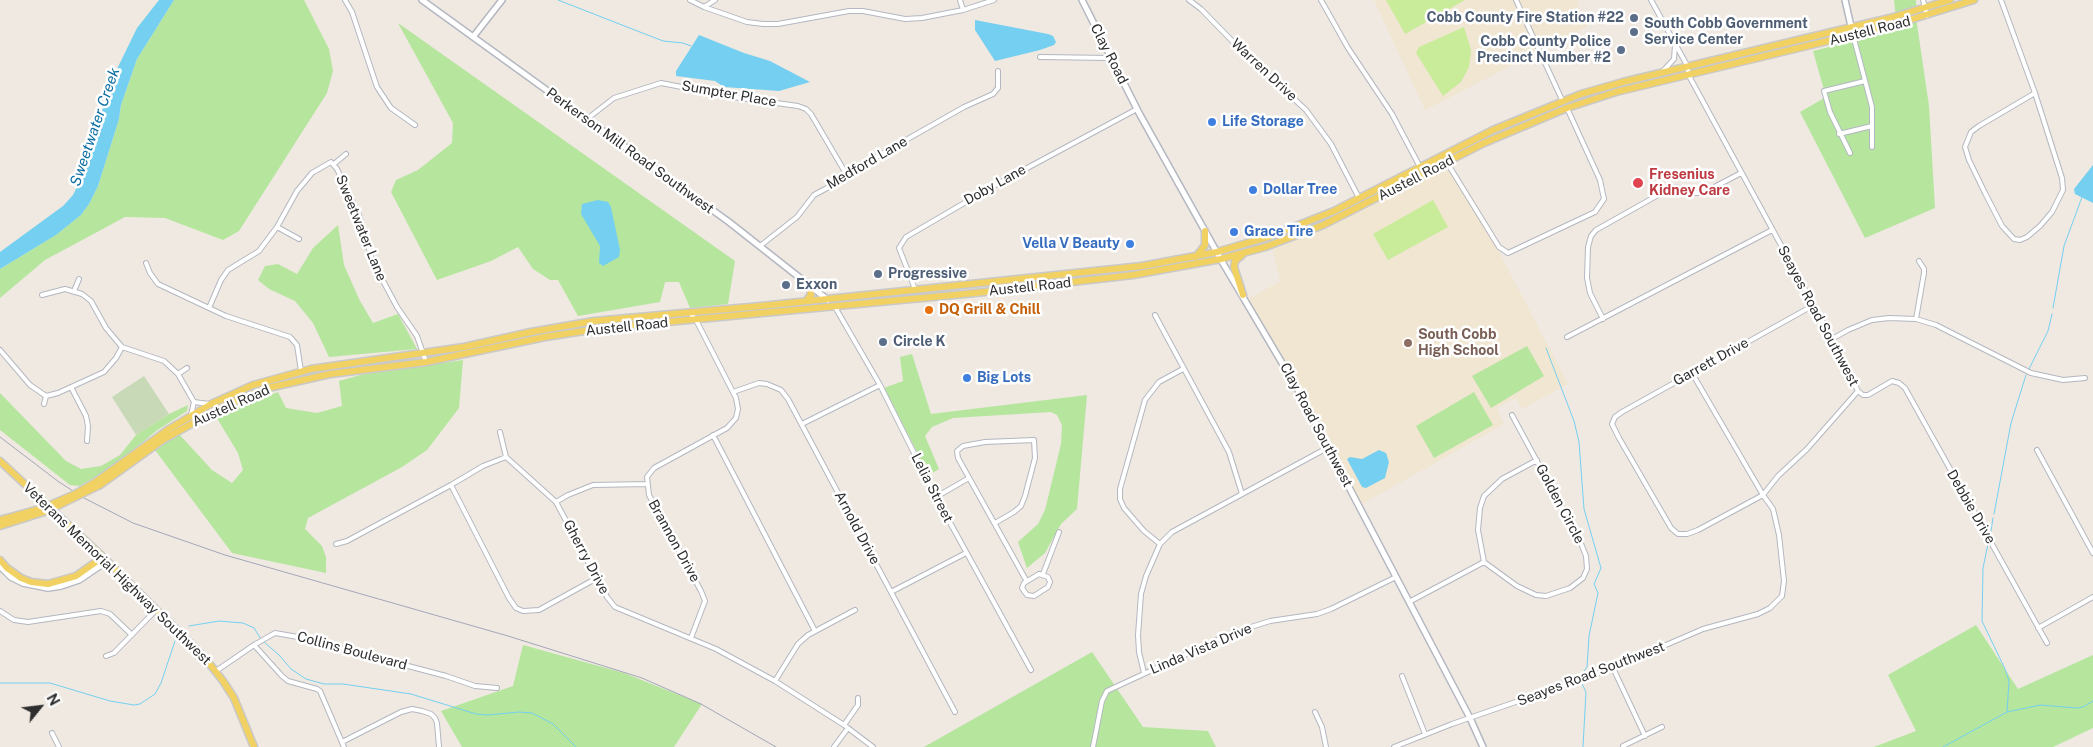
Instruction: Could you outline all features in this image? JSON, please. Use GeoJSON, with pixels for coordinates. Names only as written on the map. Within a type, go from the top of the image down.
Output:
{"type":"FeatureCollection","features":[{"type":"Feature","properties":{"kind":"main road","name":"Austell Road"},"geometry":{"type":"LineString","coordinates":[[98,483],[144,446],[211,404],[253,385],[301,371],[464,347],[575,324],[1142,266],[1217,252],[1283,232],[1359,198],[1498,127],[1562,101],[1611,85],[1890,18],[1950,0]]}},
{"type":"Feature","properties":{"kind":"main road","name":"Austell Road"},"geometry":{"type":"LineString","coordinates":[[0,524],[45,510],[98,483],[164,439],[208,414],[247,396],[290,382],[330,374],[426,362],[580,332],[1133,275],[1221,260],[1322,225],[1446,161],[1567,108],[1616,92],[1924,17],[1974,0]]}},
{"type":"Feature","properties":{"kind":"main road"},"geometry":{"type":"LineString","coordinates":[[1196,257],[1205,245],[1205,231]]}},
{"type":"Feature","properties":{"kind":"main road"},"geometry":{"type":"LineString","coordinates":[[1243,295],[1234,266],[1235,261],[1244,253]]}},
{"type":"Feature","properties":{"kind":"main road"},"geometry":{"type":"LineString","coordinates":[[806,301],[812,295],[808,284]]}},
{"type":"Feature","properties":{"kind":"main road","name":"Veterans Memorial Highway Southwest"},"geometry":{"type":"LineString","coordinates":[[0,461],[157,609],[216,672],[237,705],[254,747]]}},
{"type":"Feature","properties":{"kind":"main road"},"geometry":{"type":"LineString","coordinates":[[0,560],[7,568],[21,578],[31,582],[48,584],[76,576],[105,559]]}},
{"type":"Feature","properties":{"kind":"main road"},"geometry":{"type":"LineString","coordinates":[[0,566],[12,577],[23,583],[48,588],[72,583],[96,570],[105,559]]}},
{"type":"Feature","properties":{"kind":"street"},"geometry":{"type":"LineString","coordinates":[[345,0],[354,19],[377,87],[391,108],[415,125]]}},
{"type":"Feature","properties":{"kind":"street","name":"Perkerson Mill Road Southwest"},"geometry":{"type":"LineString","coordinates":[[422,0],[760,246],[834,306]]}},
{"type":"Feature","properties":{"kind":"street"},"geometry":{"type":"LineString","coordinates":[[473,37],[502,0]]}},
{"type":"Feature","properties":{"kind":"street"},"geometry":{"type":"LineString","coordinates":[[690,0],[747,22],[763,24],[778,24],[850,11],[863,11],[905,19],[922,18],[963,10],[994,0]]}},
{"type":"Feature","properties":{"kind":"street"},"geometry":{"type":"LineString","coordinates":[[704,7],[716,0]]}},
{"type":"Feature","properties":{"kind":"street"},"geometry":{"type":"LineString","coordinates":[[960,0],[963,10]]}},
{"type":"Feature","properties":{"kind":"street","name":"Clay Road"},"geometry":{"type":"LineString","coordinates":[[1082,0],[1137,109]]}},
{"type":"Feature","properties":{"kind":"street","name":"Warren Drive"},"geometry":{"type":"LineString","coordinates":[[1189,0],[1201,9],[1240,49],[1306,110],[1331,144],[1359,198]]}},
{"type":"Feature","properties":{"kind":"street"},"geometry":{"type":"LineString","coordinates":[[1321,0],[1343,40],[1392,114],[1424,174]]}},
{"type":"Feature","properties":{"kind":"street"},"geometry":{"type":"LineString","coordinates":[[1446,161],[1499,247],[1508,253],[1595,212],[1604,199],[1600,180],[1516,0]]}},
{"type":"Feature","properties":{"kind":"street"},"geometry":{"type":"LineString","coordinates":[[1651,0],[1688,67]]}},
{"type":"Feature","properties":{"kind":"street"},"geometry":{"type":"LineString","coordinates":[[1845,0],[1872,107],[1872,147]]}},
{"type":"Feature","properties":{"kind":"street"},"geometry":{"type":"LineString","coordinates":[[1923,0],[1922,9],[1924,17]]}},
{"type":"Feature","properties":{"kind":"street"},"geometry":{"type":"LineString","coordinates":[[2002,0],[2035,93],[2060,172],[2063,190],[2052,212],[2040,226],[2027,237],[2020,240],[2014,239],[2002,226],[1969,160],[1965,147],[1971,132],[2035,93]]}},
{"type":"Feature","properties":{"kind":"street"},"geometry":{"type":"LineString","coordinates":[[1660,73],[1674,59],[1674,43]]}},
{"type":"Feature","properties":{"kind":"street"},"geometry":{"type":"LineString","coordinates":[[1040,57],[1110,58]]}},
{"type":"Feature","properties":{"kind":"street","name":"Seayes Road Southwest"},"geometry":{"type":"LineString","coordinates":[[1394,747],[1425,734],[1613,668],[1703,629],[1758,614],[1770,608],[1778,600],[1784,589],[1779,535],[1773,509],[1763,495],[1858,391],[1814,305],[1688,74],[1688,67]]}},
{"type":"Feature","properties":{"kind":"street","name":"Medford Lane"},"geometry":{"type":"LineString","coordinates":[[760,246],[797,217],[814,195],[842,180],[845,172],[876,157],[964,107],[992,94],[998,88],[998,72]]}},
{"type":"Feature","properties":{"kind":"street"},"geometry":{"type":"LineString","coordinates":[[1850,153],[1830,112],[1824,91],[1865,81]]}},
{"type":"Feature","properties":{"kind":"street","name":"Sumpter Place"},"geometry":{"type":"LineString","coordinates":[[587,119],[614,98],[661,83],[733,97],[798,106],[806,109],[811,114],[845,172]]}},
{"type":"Feature","properties":{"kind":"street","name":"Clay Road Southwest"},"geometry":{"type":"LineString","coordinates":[[1137,109],[1221,260],[1298,390],[1329,447],[1470,718],[1483,747]]}},
{"type":"Feature","properties":{"kind":"street","name":"Doby Lane"},"geometry":{"type":"LineString","coordinates":[[916,289],[899,248],[906,237],[1008,178],[1137,109]]}},
{"type":"Feature","properties":{"kind":"street"},"geometry":{"type":"LineString","coordinates":[[1840,134],[1872,126]]}},
{"type":"Feature","properties":{"kind":"street"},"geometry":{"type":"LineString","coordinates":[[334,164],[346,154]]}},
{"type":"Feature","properties":{"kind":"street","name":"Sweetwater Lane"},"geometry":{"type":"LineString","coordinates":[[209,308],[221,280],[228,270],[259,251],[277,227],[296,191],[305,180],[328,163],[334,164],[359,214],[372,260],[397,307],[417,336],[426,362]]}},
{"type":"Feature","properties":{"kind":"street"},"geometry":{"type":"LineString","coordinates":[[1603,319],[1590,293],[1587,278],[1590,236],[1596,230],[1667,190],[1676,187],[1694,193],[1703,193],[1741,173]]}},
{"type":"Feature","properties":{"kind":"street"},"geometry":{"type":"LineString","coordinates":[[277,227],[299,239]]}},
{"type":"Feature","properties":{"kind":"street"},"geometry":{"type":"LineString","coordinates":[[1567,337],[1772,230]]}},
{"type":"Feature","properties":{"kind":"street"},"geometry":{"type":"LineString","coordinates":[[1916,319],[1924,274],[1924,269],[1919,261]]}},
{"type":"Feature","properties":{"kind":"street"},"geometry":{"type":"LineString","coordinates":[[146,263],[158,284],[209,308],[290,337],[297,345],[301,371]]}},
{"type":"Feature","properties":{"kind":"street"},"geometry":{"type":"LineString","coordinates":[[74,291],[79,279]]}},
{"type":"Feature","properties":{"kind":"street"},"geometry":{"type":"LineString","coordinates":[[42,295],[58,290],[74,291],[91,301],[106,328],[122,347],[164,361],[178,374],[194,402],[191,416]]}},
{"type":"Feature","properties":{"kind":"street","name":"Garrett Drive"},"geometry":{"type":"LineString","coordinates":[[1763,495],[1698,530],[1687,534],[1678,534],[1671,528],[1612,424],[1615,417],[1622,412],[1814,305]]}},
{"type":"Feature","properties":{"kind":"street","name":"Lelia Street"},"geometry":{"type":"LineString","coordinates":[[834,306],[880,384],[936,497],[1030,670]]}},
{"type":"Feature","properties":{"kind":"street","name":"Brannon Drive"},"geometry":{"type":"LineString","coordinates":[[689,312],[696,320],[733,392],[738,409],[736,418],[727,428],[649,472],[648,495],[701,591],[704,601],[691,638]]}},
{"type":"Feature","properties":{"kind":"street"},"geometry":{"type":"LineString","coordinates":[[1155,315],[1229,452],[1242,494]]}},
{"type":"Feature","properties":{"kind":"street"},"geometry":{"type":"LineString","coordinates":[[1832,339],[1872,320],[1889,318],[1916,319],[1936,325],[2031,374],[2063,380],[2085,378]]}},
{"type":"Feature","properties":{"kind":"street"},"geometry":{"type":"LineString","coordinates":[[46,396],[104,372],[116,358],[122,347]]}},
{"type":"Feature","properties":{"kind":"street"},"geometry":{"type":"LineString","coordinates":[[0,350],[30,385],[46,396]]}},
{"type":"Feature","properties":{"kind":"street"},"geometry":{"type":"LineString","coordinates":[[178,374],[187,368]]}},
{"type":"Feature","properties":{"kind":"street"},"geometry":{"type":"LineString","coordinates":[[1183,369],[1159,382],[1145,400],[1120,489],[1120,499],[1124,508],[1144,531],[1160,544],[1172,532],[1329,447]]}},
{"type":"Feature","properties":{"kind":"street"},"geometry":{"type":"LineString","coordinates":[[1692,373],[1763,495]]}},
{"type":"Feature","properties":{"kind":"street","name":"Debbie Drive"},"geometry":{"type":"LineString","coordinates":[[1858,391],[1863,395],[1868,395],[1888,383],[1896,381],[1905,388],[2047,643]]}},
{"type":"Feature","properties":{"kind":"street","name":"Arnold Drive"},"geometry":{"type":"LineString","coordinates":[[733,392],[759,383],[775,386],[788,398],[955,712]]}},
{"type":"Feature","properties":{"kind":"street"},"geometry":{"type":"LineString","coordinates":[[802,424],[880,384]]}},
{"type":"Feature","properties":{"kind":"street"},"geometry":{"type":"LineString","coordinates":[[71,387],[86,416],[88,441]]}},
{"type":"Feature","properties":{"kind":"street"},"geometry":{"type":"LineString","coordinates":[[44,404],[46,396]]}},
{"type":"Feature","properties":{"kind":"street"},"geometry":{"type":"LineString","coordinates":[[194,402],[211,404]]}},
{"type":"Feature","properties":{"kind":"street","name":"Golden Circle"},"geometry":{"type":"LineString","coordinates":[[1484,562],[1517,586],[1536,595],[1546,596],[1570,588],[1586,574],[1587,561],[1580,541],[1512,415]]}},
{"type":"Feature","properties":{"kind":"street"},"geometry":{"type":"LineString","coordinates":[[336,544],[347,541],[483,466],[506,457],[500,432]]}},
{"type":"Feature","properties":{"kind":"street"},"geometry":{"type":"LineString","coordinates":[[713,435],[815,631]]}},
{"type":"Feature","properties":{"kind":"street"},"geometry":{"type":"LineString","coordinates":[[995,523],[1014,512],[1023,501],[1035,458],[1034,440],[986,442],[963,446],[957,451],[970,478],[1026,580]]}},
{"type":"Feature","properties":{"kind":"street"},"geometry":{"type":"LineString","coordinates":[[2036,450],[2093,553]]}},
{"type":"Feature","properties":{"kind":"street","name":"Gherry Drive"},"geometry":{"type":"LineString","coordinates":[[506,457],[556,502],[615,607],[716,649],[775,681],[846,726],[872,747]]}},
{"type":"Feature","properties":{"kind":"street"},"geometry":{"type":"LineString","coordinates":[[1409,602],[1484,562],[1478,530],[1480,508],[1484,496],[1502,479],[1537,460]]}},
{"type":"Feature","properties":{"kind":"street"},"geometry":{"type":"LineString","coordinates":[[936,497],[970,478]]}},
{"type":"Feature","properties":{"kind":"street"},"geometry":{"type":"LineString","coordinates":[[556,502],[593,485],[647,484]]}},
{"type":"Feature","properties":{"kind":"street"},"geometry":{"type":"LineString","coordinates":[[451,485],[509,598],[516,608],[523,612],[539,610],[597,578]]}},
{"type":"Feature","properties":{"kind":"street"},"geometry":{"type":"LineString","coordinates":[[1043,574],[1059,532]]}},
{"type":"Feature","properties":{"kind":"street","name":"Linda Vista Drive"},"geometry":{"type":"LineString","coordinates":[[1160,544],[1146,576],[1141,594],[1138,645],[1144,674],[1232,632],[1270,621],[1317,614],[1396,577]]}},
{"type":"Feature","properties":{"kind":"street"},"geometry":{"type":"LineString","coordinates":[[891,592],[966,554]]}},
{"type":"Feature","properties":{"kind":"street"},"geometry":{"type":"LineString","coordinates":[[1038,574],[1043,574],[1049,579],[1049,585],[1046,589],[1034,596],[1027,595],[1023,591],[1026,580],[1038,574]]}},
{"type":"Feature","properties":{"kind":"street"},"geometry":{"type":"LineString","coordinates":[[2038,628],[2093,597]]}},
{"type":"Feature","properties":{"kind":"street"},"geometry":{"type":"LineString","coordinates":[[106,656],[114,652],[157,609]]}},
{"type":"Feature","properties":{"kind":"street"},"geometry":{"type":"LineString","coordinates":[[775,681],[798,644],[815,631],[855,610]]}},
{"type":"Feature","properties":{"kind":"street"},"geometry":{"type":"LineString","coordinates":[[0,611],[14,620],[28,622],[101,611],[110,614],[132,635]]}},
{"type":"Feature","properties":{"kind":"street","name":"Collins Boulevard"},"geometry":{"type":"LineString","coordinates":[[216,672],[254,645],[275,633],[446,676],[475,686],[497,688]]}},
{"type":"Feature","properties":{"kind":"street"},"geometry":{"type":"LineString","coordinates":[[254,645],[288,681],[320,691],[343,745],[401,712],[412,709],[431,714],[435,718],[438,745]]}},
{"type":"Feature","properties":{"kind":"street"},"geometry":{"type":"LineString","coordinates":[[1613,668],[1645,736]]}},
{"type":"Feature","properties":{"kind":"street"},"geometry":{"type":"LineString","coordinates":[[1093,747],[1105,693],[1144,674]]}},
{"type":"Feature","properties":{"kind":"street"},"geometry":{"type":"LineString","coordinates":[[1402,676],[1425,734]]}},
{"type":"Feature","properties":{"kind":"street"},"geometry":{"type":"LineString","coordinates":[[834,747],[858,705],[858,698]]}},
{"type":"Feature","properties":{"kind":"street"},"geometry":{"type":"LineString","coordinates":[[1315,712],[1322,727],[1326,747]]}},
{"type":"Feature","properties":{"kind":"street"},"geometry":{"type":"LineString","coordinates":[[1623,746],[1662,727]]}},
{"type":"Feature","properties":{"kind":"street"},"geometry":{"type":"LineString","coordinates":[[52,733],[59,747]]}},
{"type":"Feature","properties":{"kind":"shaded area"},"geometry":{"type":"Polygon","coordinates":[[[1374,0],[1580,0],[1576,2],[1589,26],[1425,110],[1374,0]]]}},
{"type":"Feature","properties":{"kind":"shaded area","name":"South Cobb High School"},"geometry":{"type":"Polygon","coordinates":[[[1450,165],[1474,204],[1568,384],[1522,409],[1516,398],[1497,408],[1504,424],[1357,507],[1329,451],[1245,301],[1280,281],[1272,248],[1283,236],[1450,165]]]}},
{"type":"Feature","properties":{"kind":"green space"},"geometry":{"type":"Polygon","coordinates":[[[174,0],[304,0],[329,49],[333,71],[327,93],[239,231],[223,240],[165,218],[125,217],[45,260],[0,298],[0,269],[56,235],[81,215],[89,204],[98,186],[119,119],[121,105],[137,59],[174,0]]]}},
{"type":"Feature","properties":{"kind":"green space"},"geometry":{"type":"Polygon","coordinates":[[[1386,0],[1465,0],[1405,34],[1386,0]]]}},
{"type":"Feature","properties":{"kind":"green space"},"geometry":{"type":"Polygon","coordinates":[[[1894,0],[1916,0],[1917,24],[1929,106],[1935,208],[1865,238],[1800,112],[1826,97],[1813,51],[1897,30],[1894,0]]]}},
{"type":"Feature","properties":{"kind":"green space"},"geometry":{"type":"Polygon","coordinates":[[[398,23],[735,261],[728,304],[690,308],[679,282],[665,282],[660,302],[578,316],[558,280],[550,280],[533,269],[518,247],[491,261],[437,280],[391,192],[396,180],[418,170],[452,143],[453,123],[398,23]]]}},
{"type":"Feature","properties":{"kind":"green space"},"geometry":{"type":"Polygon","coordinates":[[[1464,27],[1471,50],[1469,67],[1461,82],[1443,96],[1416,53],[1419,47],[1464,27]]]}},
{"type":"Feature","properties":{"kind":"green space"},"geometry":{"type":"Polygon","coordinates":[[[1433,200],[1448,227],[1388,260],[1373,234],[1433,200]]]}},
{"type":"Feature","properties":{"kind":"green space"},"geometry":{"type":"Polygon","coordinates":[[[338,225],[344,265],[359,299],[373,323],[398,314],[417,349],[329,357],[313,323],[295,301],[269,289],[258,280],[265,266],[278,264],[297,274],[313,248],[338,225]]]}},
{"type":"Feature","properties":{"kind":"green space"},"geometry":{"type":"Polygon","coordinates":[[[1527,346],[1544,376],[1491,408],[1472,376],[1527,346]]]}},
{"type":"Feature","properties":{"kind":"green space"},"geometry":{"type":"Polygon","coordinates":[[[912,354],[931,414],[1087,395],[1077,509],[1061,524],[1045,553],[1027,568],[1018,542],[1038,524],[1045,510],[1061,444],[1062,425],[1057,415],[1051,412],[953,418],[932,427],[925,436],[939,469],[929,475],[884,388],[903,381],[900,357],[912,354]]]}},
{"type":"Feature","properties":{"kind":"green space"},"geometry":{"type":"Polygon","coordinates":[[[463,360],[459,408],[427,450],[402,467],[308,518],[305,529],[322,546],[326,557],[326,573],[232,553],[155,450],[179,434],[212,470],[232,483],[243,470],[238,453],[215,415],[278,392],[286,408],[317,413],[342,406],[339,381],[364,374],[463,360]]]}},
{"type":"Feature","properties":{"kind":"green space"},"geometry":{"type":"Polygon","coordinates":[[[144,376],[169,414],[136,435],[112,397],[144,376]]]}},
{"type":"Feature","properties":{"kind":"green space"},"geometry":{"type":"Polygon","coordinates":[[[1474,392],[1493,425],[1434,458],[1416,426],[1474,392]]]}},
{"type":"Feature","properties":{"kind":"green space"},"geometry":{"type":"Polygon","coordinates":[[[0,393],[66,461],[81,469],[101,466],[120,455],[136,435],[169,414],[188,405],[187,411],[156,431],[117,464],[80,486],[70,485],[0,430],[0,393]]]}},
{"type":"Feature","properties":{"kind":"green space"},"geometry":{"type":"Polygon","coordinates":[[[1976,625],[2018,689],[2093,655],[2093,728],[2053,747],[1874,747],[1916,731],[1888,675],[1976,625]]]}},
{"type":"Feature","properties":{"kind":"green space"},"geometry":{"type":"Polygon","coordinates":[[[523,645],[624,673],[702,704],[674,747],[462,747],[441,711],[513,686],[523,645]]]}},
{"type":"Feature","properties":{"kind":"green space"},"geometry":{"type":"Polygon","coordinates":[[[1092,652],[1143,727],[1208,731],[1216,747],[924,747],[1092,652]]]}},
{"type":"Feature","properties":{"kind":"water"},"geometry":{"type":"Polygon","coordinates":[[[159,0],[174,0],[137,59],[121,105],[119,119],[98,186],[89,204],[81,215],[56,235],[0,269],[0,252],[63,206],[73,195],[84,173],[106,97],[116,71],[137,28],[159,0]]]}},
{"type":"Feature","properties":{"kind":"water"},"geometry":{"type":"Polygon","coordinates":[[[975,20],[1048,34],[1053,36],[1056,42],[1054,45],[1040,50],[995,61],[975,30],[975,20]]]}},
{"type":"Feature","properties":{"kind":"water"},"geometry":{"type":"Polygon","coordinates":[[[699,35],[770,61],[810,82],[779,91],[724,87],[715,81],[676,76],[676,71],[699,35]]]}},
{"type":"Feature","properties":{"kind":"water"},"geometry":{"type":"Polygon","coordinates":[[[2093,165],[2093,203],[2075,194],[2074,189],[2093,165]]]}},
{"type":"Feature","properties":{"kind":"water"},"geometry":{"type":"Polygon","coordinates":[[[598,200],[608,202],[611,207],[620,250],[619,257],[603,266],[599,263],[600,246],[581,214],[582,204],[598,200]]]}},
{"type":"Feature","properties":{"kind":"water"},"geometry":{"type":"Polygon","coordinates":[[[1379,450],[1386,453],[1389,462],[1385,478],[1366,488],[1362,487],[1347,459],[1350,457],[1362,459],[1379,450]]]}},
{"type":"Feature","properties":{"kind":"waterway"},"geometry":{"type":"LineString","coordinates":[[558,0],[663,41],[683,43],[691,46]]}},
{"type":"Feature","properties":{"kind":"waterway"},"geometry":{"type":"LineString","coordinates":[[2053,308],[2064,246],[2082,197]]}},
{"type":"Feature","properties":{"kind":"waterway"},"geometry":{"type":"LineString","coordinates":[[2029,369],[2048,331],[2052,314]]}},
{"type":"Feature","properties":{"kind":"waterway"},"geometry":{"type":"LineString","coordinates":[[1546,348],[1574,421],[1579,442],[1584,509],[1601,568],[1594,584],[1598,593],[1589,636],[1587,667],[1580,676]]}},
{"type":"Feature","properties":{"kind":"waterway"},"geometry":{"type":"LineString","coordinates":[[1994,514],[2011,423],[2026,375]]}},
{"type":"Feature","properties":{"kind":"waterway"},"geometry":{"type":"LineString","coordinates":[[1991,531],[1993,518]]}},
{"type":"Feature","properties":{"kind":"waterway"},"geometry":{"type":"LineString","coordinates":[[1988,544],[1983,568],[1982,621],[2009,681],[2007,712]]}},
{"type":"Feature","properties":{"kind":"waterway"},"geometry":{"type":"LineString","coordinates":[[189,626],[219,621],[243,623],[254,628],[261,639]]}},
{"type":"Feature","properties":{"kind":"waterway"},"geometry":{"type":"LineString","coordinates":[[0,683],[50,683],[110,701],[134,705],[140,704],[155,694],[161,683],[175,641]]}},
{"type":"Feature","properties":{"kind":"waterway"},"geometry":{"type":"LineString","coordinates":[[264,642],[291,669],[306,679],[324,684],[343,684],[411,694],[476,714],[532,713],[553,724],[576,747]]}},
{"type":"Feature","properties":{"kind":"waterway"},"geometry":{"type":"LineString","coordinates":[[1582,684],[1586,692],[1583,747]]}},
{"type":"Feature","properties":{"kind":"waterway"},"geometry":{"type":"LineString","coordinates":[[1943,747],[2007,712],[2040,705],[2077,708],[2093,701]]}},
{"type":"Feature","properties":{"kind":"railway"},"geometry":{"type":"LineString","coordinates":[[0,437],[59,482],[84,498],[133,523],[225,555],[508,636],[642,678],[701,704],[776,747]]}},
{"type":"Feature","properties":{"kind":"place","name":"Cobb County Fire Station #22"},"geometry":{"type":"Point","coordinates":[1634,18]}},
{"type":"Feature","properties":{"kind":"place","name":"South Cobb Government Service Center"},"geometry":{"type":"Point","coordinates":[1634,32]}},
{"type":"Feature","properties":{"kind":"place","name":"Cobb County Police Precinct Number #2"},"geometry":{"type":"Point","coordinates":[1621,50]}},
{"type":"Feature","properties":{"kind":"place","name":"Life Storage"},"geometry":{"type":"Point","coordinates":[1212,122]}},
{"type":"Feature","properties":{"kind":"place","name":"Fresenius Kidney Care"},"geometry":{"type":"Point","coordinates":[1638,183]}},
{"type":"Feature","properties":{"kind":"place","name":"Dollar Tree"},"geometry":{"type":"Point","coordinates":[1253,190]}},
{"type":"Feature","properties":{"kind":"place","name":"Grace Tire"},"geometry":{"type":"Point","coordinates":[1234,232]}},
{"type":"Feature","properties":{"kind":"place","name":"Vella V Beauty"},"geometry":{"type":"Point","coordinates":[1130,244]}},
{"type":"Feature","properties":{"kind":"place","name":"Progressive"},"geometry":{"type":"Point","coordinates":[878,274]}},
{"type":"Feature","properties":{"kind":"place","name":"Exxon"},"geometry":{"type":"Point","coordinates":[786,285]}},
{"type":"Feature","properties":{"kind":"place","name":"DQ Grill & Chill"},"geometry":{"type":"Point","coordinates":[929,310]}},
{"type":"Feature","properties":{"kind":"place","name":"Circle K"},"geometry":{"type":"Point","coordinates":[883,342]}},
{"type":"Feature","properties":{"kind":"place","name":"South Cobb High School"},"geometry":{"type":"Point","coordinates":[1408,343]}},
{"type":"Feature","properties":{"kind":"place","name":"Big Lots"},"geometry":{"type":"Point","coordinates":[967,378]}},
{"type":"Feature","properties":{"kind":"water label","name":"Sweetwater Creek"},"geometry":{"type":"Point","coordinates":[95,127]}}]}
